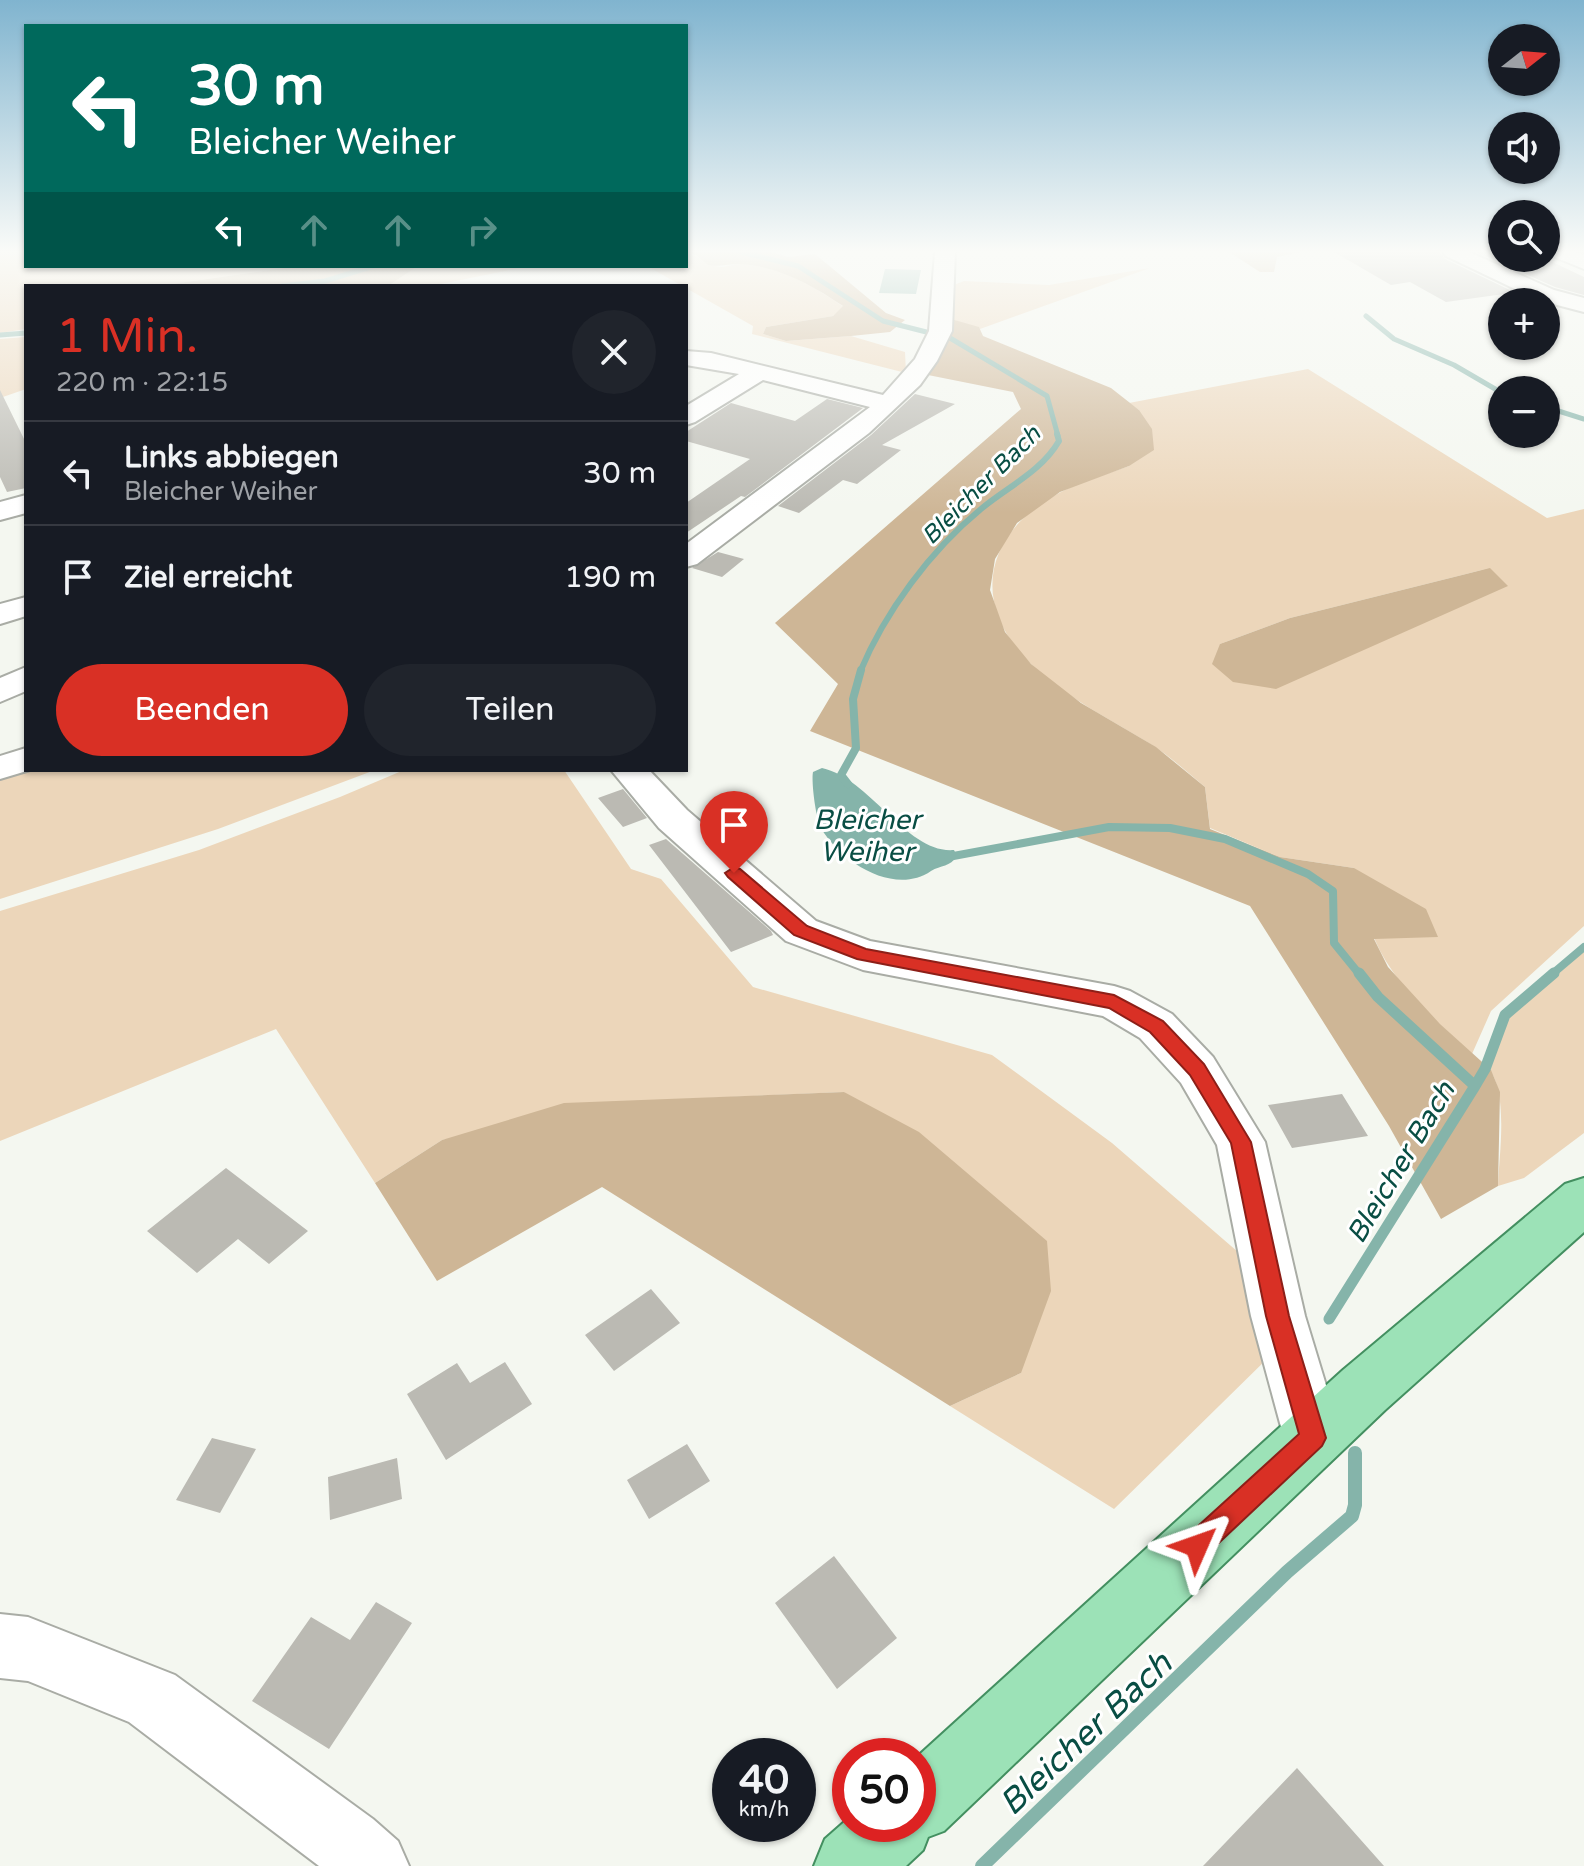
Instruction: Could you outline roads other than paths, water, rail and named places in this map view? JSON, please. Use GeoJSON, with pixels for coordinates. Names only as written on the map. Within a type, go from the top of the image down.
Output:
{"type":"FeatureCollection","features":[{"type":"Feature","properties":{"kind":"main road"},"geometry":{"type":"LineString","coordinates":[[936,1788],[1313,1438],[1584,1200]]}},
{"type":"Feature","properties":{"kind":"main road"},"geometry":{"type":"LineString","coordinates":[[852,1866],[878,1842]]}},
{"type":"Feature","properties":{"kind":"street"},"geometry":{"type":"LineString","coordinates":[[688,556],[835,446],[886,403],[916,373],[936,339]]}},
{"type":"Feature","properties":{"kind":"street"},"geometry":{"type":"LineString","coordinates":[[688,358],[711,360],[886,403]]}},
{"type":"Feature","properties":{"kind":"street"},"geometry":{"type":"LineString","coordinates":[[688,416],[758,373]]}},
{"type":"Feature","properties":{"kind":"street"},"geometry":{"type":"LineString","coordinates":[[0,511],[24,505]]}},
{"type":"Feature","properties":{"kind":"street"},"geometry":{"type":"LineString","coordinates":[[0,614],[24,607]]}},
{"type":"Feature","properties":{"kind":"street"},"geometry":{"type":"LineString","coordinates":[[0,692],[24,678]]}},
{"type":"Feature","properties":{"kind":"street"},"geometry":{"type":"LineString","coordinates":[[0,768],[24,760]]}},
{"type":"Feature","properties":{"kind":"street"},"geometry":{"type":"LineString","coordinates":[[631,772],[673,819],[801,931],[863,955],[1114,1002],[1156,1026],[1197,1070],[1241,1142],[1278,1316],[1313,1438]]}},
{"type":"Feature","properties":{"kind":"street"},"geometry":{"type":"LineString","coordinates":[[0,1646],[28,1649],[152,1698],[373,1866]]}},
{"type":"Feature","properties":{"kind":"water","name":"Bleicher Weiher"},"geometry":{"type":"Polygon","coordinates":[[[822,768],[857,786],[920,840],[937,848],[954,850],[957,856],[948,864],[917,878],[901,880],[886,878],[855,864],[830,841],[819,823],[813,772],[822,768]]]}},
{"type":"Feature","properties":{"kind":"waterway","name":"Bleicher Bach"},"geometry":{"type":"LineString","coordinates":[[952,339],[1047,396],[1058,436]]}},
{"type":"Feature","properties":{"kind":"waterway"},"geometry":{"type":"LineString","coordinates":[[1394,339],[1454,365],[1488,385]]}},
{"type":"Feature","properties":{"kind":"waterway"},"geometry":{"type":"LineString","coordinates":[[1560,411],[1584,419]]}},
{"type":"Feature","properties":{"kind":"waterway","name":"Bleicher Bach"},"geometry":{"type":"LineString","coordinates":[[860,672],[882,627],[927,563],[981,509],[1043,462],[1059,441],[1057,434]]}},
{"type":"Feature","properties":{"kind":"waterway","name":"Bleicher Bach"},"geometry":{"type":"LineString","coordinates":[[848,784],[841,775],[856,748],[853,699],[861,670]]}},
{"type":"Feature","properties":{"kind":"waterway","name":"Bleicher Bach"},"geometry":{"type":"LineString","coordinates":[[948,857],[1109,827],[1170,828],[1225,839],[1308,874],[1333,891],[1334,943],[1360,975]]}},
{"type":"Feature","properties":{"kind":"waterway"},"geometry":{"type":"LineString","coordinates":[[1551,975],[1584,947]]}},
{"type":"Feature","properties":{"kind":"waterway","name":"Bleicher Bach"},"geometry":{"type":"LineString","coordinates":[[1359,973],[1378,997],[1475,1086]]}},
{"type":"Feature","properties":{"kind":"waterway"},"geometry":{"type":"LineString","coordinates":[[1475,1086],[1485,1069],[1505,1015],[1554,973]]}},
{"type":"Feature","properties":{"kind":"waterway","name":"Bleicher Bach"},"geometry":{"type":"LineString","coordinates":[[1329,1319],[1475,1086]]}},
{"type":"Feature","properties":{"kind":"waterway","name":"Bleicher Bach"},"geometry":{"type":"LineString","coordinates":[[982,1866],[1287,1572],[1352,1516],[1355,1505],[1355,1453]]}}]}
